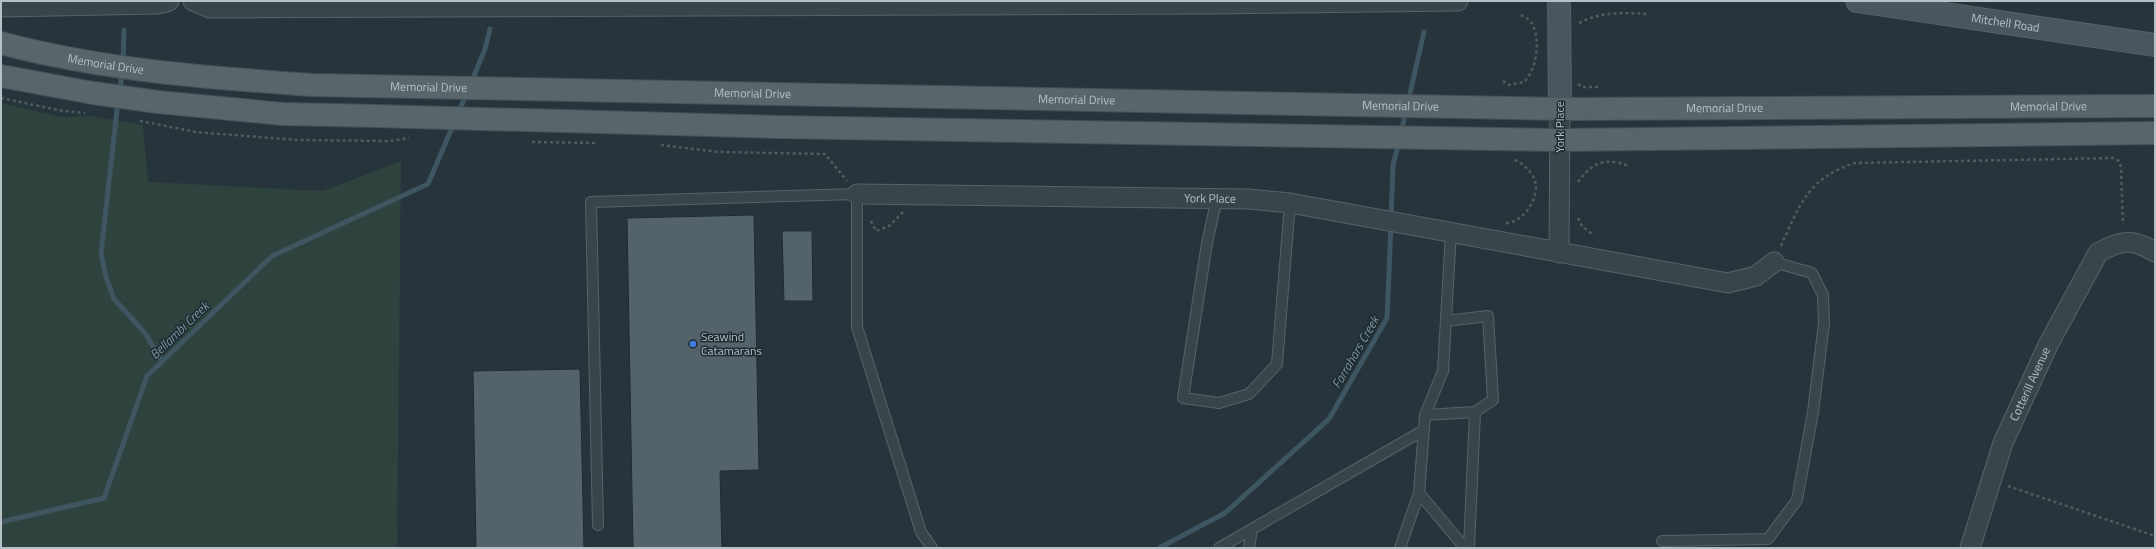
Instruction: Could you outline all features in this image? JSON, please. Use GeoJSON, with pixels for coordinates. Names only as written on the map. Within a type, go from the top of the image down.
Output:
{"type":"FeatureCollection","features":[{"type":"Feature","properties":{"kind":"main road","name":"York Place"},"geometry":{"type":"LineString","coordinates":[[1559,1],[1560,109]]}},
{"type":"Feature","properties":{"kind":"main road","name":"Mitchell Road"},"geometry":{"type":"LineString","coordinates":[[1856,1],[2155,45]]}},
{"type":"Feature","properties":{"kind":"main road","name":"Memorial Drive"},"geometry":{"type":"LineString","coordinates":[[1,43],[29,51],[161,72],[232,80],[313,85],[1560,109],[2155,106]]}},
{"type":"Feature","properties":{"kind":"main road"},"geometry":{"type":"LineString","coordinates":[[1,76],[92,103],[157,113],[428,117],[786,127],[1560,140],[2155,133]]}},
{"type":"Feature","properties":{"kind":"street"},"geometry":{"type":"LineString","coordinates":[[1,7],[158,4],[169,1]]}},
{"type":"Feature","properties":{"kind":"street"},"geometry":{"type":"LineString","coordinates":[[193,1],[210,8],[862,3],[1458,1]]}},
{"type":"Feature","properties":{"kind":"street","name":"York Place"},"geometry":{"type":"LineString","coordinates":[[1559,252],[1560,109]]}},
{"type":"Feature","properties":{"kind":"street","name":"York Place"},"geometry":{"type":"LineString","coordinates":[[857,194],[1217,198],[1290,203],[1728,283],[1756,276],[1774,262]]}},
{"type":"Feature","properties":{"kind":"street"},"geometry":{"type":"LineString","coordinates":[[2123,241],[2155,252]]}},
{"type":"Feature","properties":{"kind":"street","name":"Cotterill Avenue"},"geometry":{"type":"LineString","coordinates":[[1970,548],[2003,443],[2048,345],[2098,253],[2113,244],[2123,241]]}},
{"type":"Feature","properties":{"kind":"lane"},"geometry":{"type":"LineString","coordinates":[[598,525],[591,202],[857,194],[857,327],[921,532],[932,548]]}},
{"type":"Feature","properties":{"kind":"lane"},"geometry":{"type":"LineString","coordinates":[[1217,198],[1207,243],[1183,398],[1219,403],[1249,394],[1277,364],[1290,203]]}},
{"type":"Feature","properties":{"kind":"lane"},"geometry":{"type":"LineString","coordinates":[[1400,548],[1419,493],[1425,415],[1443,370],[1451,232]]}},
{"type":"Feature","properties":{"kind":"lane"},"geometry":{"type":"LineString","coordinates":[[1662,541],[1768,538],[1797,500],[1813,412],[1824,323],[1823,295],[1812,273],[1774,262]]}},
{"type":"Feature","properties":{"kind":"lane"},"geometry":{"type":"LineString","coordinates":[[1425,415],[1474,412],[1493,400],[1488,316],[1446,321]]}},
{"type":"Feature","properties":{"kind":"lane"},"geometry":{"type":"LineString","coordinates":[[1469,548],[1474,412]]}},
{"type":"Feature","properties":{"kind":"lane"},"geometry":{"type":"LineString","coordinates":[[1219,548],[1424,430]]}},
{"type":"Feature","properties":{"kind":"lane"},"geometry":{"type":"LineString","coordinates":[[1419,493],[1465,548]]}},
{"type":"Feature","properties":{"kind":"lane"},"geometry":{"type":"LineString","coordinates":[[1249,548],[1252,529]]}},
{"type":"Feature","properties":{"kind":"path"},"geometry":{"type":"LineString","coordinates":[[1576,29],[1579,23],[1594,15],[1623,13],[1649,14]]}},
{"type":"Feature","properties":{"kind":"path"},"geometry":{"type":"LineString","coordinates":[[1503,81],[1509,85],[1524,82],[1533,71],[1536,53],[1535,28],[1524,16],[1518,14]]}},
{"type":"Feature","properties":{"kind":"path"},"geometry":{"type":"LineString","coordinates":[[1574,80],[1582,87],[1601,87]]}},
{"type":"Feature","properties":{"kind":"path"},"geometry":{"type":"LineString","coordinates":[[1,98],[63,111],[92,103]]}},
{"type":"Feature","properties":{"kind":"path"},"geometry":{"type":"LineString","coordinates":[[157,113],[196,132],[297,140],[390,141],[416,138]]}},
{"type":"Feature","properties":{"kind":"path"},"geometry":{"type":"LineString","coordinates":[[528,141],[605,143]]}},
{"type":"Feature","properties":{"kind":"path"},"geometry":{"type":"LineString","coordinates":[[658,145],[718,152],[825,154],[857,194]]}},
{"type":"Feature","properties":{"kind":"path"},"geometry":{"type":"LineString","coordinates":[[1499,222],[1509,223],[1520,218],[1527,210],[1535,196],[1535,182],[1532,176],[1523,164],[1510,158]]}},
{"type":"Feature","properties":{"kind":"path"},"geometry":{"type":"LineString","coordinates":[[1774,262],[1802,202],[1812,188],[1824,176],[1839,168],[1855,163],[2113,158],[2118,161],[2121,167],[2123,241]]}},
{"type":"Feature","properties":{"kind":"path"},"geometry":{"type":"LineString","coordinates":[[1577,187],[1582,176],[1604,161],[1615,161],[1629,166]]}},
{"type":"Feature","properties":{"kind":"path"},"geometry":{"type":"LineString","coordinates":[[1576,214],[1582,226],[1592,234]]}},
{"type":"Feature","properties":{"kind":"path"},"geometry":{"type":"LineString","coordinates":[[1991,481],[2155,536]]}},
{"type":"Feature","properties":{"kind":"green space"},"geometry":{"type":"Polygon","coordinates":[[[1,103],[62,117],[90,116],[143,125],[148,182],[323,191],[401,161],[397,548],[1,548],[1,103]]]}},
{"type":"Feature","properties":{"kind":"building","name":"Seawind Catamarans"},"geometry":{"type":"Polygon","coordinates":[[[754,215],[759,470],[720,471],[722,548],[633,548],[627,218],[754,215]]]}},
{"type":"Feature","properties":{"kind":"building"},"geometry":{"type":"Polygon","coordinates":[[[782,231],[812,231],[813,301],[784,301],[782,231]]]}},
{"type":"Feature","properties":{"kind":"building"},"geometry":{"type":"Polygon","coordinates":[[[580,369],[584,548],[476,548],[473,371],[580,369]]]}},
{"type":"Feature","properties":{"kind":"waterway"},"geometry":{"type":"LineString","coordinates":[[471,83],[485,49],[490,29]]}},
{"type":"Feature","properties":{"kind":"waterway"},"geometry":{"type":"LineString","coordinates":[[123,61],[124,30]]}},
{"type":"Feature","properties":{"kind":"waterway","name":"Farrahars Creek"},"geometry":{"type":"LineString","coordinates":[[1408,102],[1424,32]]}},
{"type":"Feature","properties":{"kind":"waterway"},"geometry":{"type":"LineString","coordinates":[[120,91],[122,71]]}},
{"type":"Feature","properties":{"kind":"waterway"},"geometry":{"type":"LineString","coordinates":[[459,112],[466,94]]}},
{"type":"Feature","properties":{"kind":"waterway"},"geometry":{"type":"LineString","coordinates":[[118,101],[101,253],[106,277],[114,299],[145,333],[162,361]]}},
{"type":"Feature","properties":{"kind":"waterway","name":"Farrahars Creek"},"geometry":{"type":"LineString","coordinates":[[1401,133],[1406,111]]}},
{"type":"Feature","properties":{"kind":"waterway","name":"Bellambi Creek"},"geometry":{"type":"LineString","coordinates":[[1,522],[104,498],[147,376],[272,256],[428,184],[454,123]]}},
{"type":"Feature","properties":{"kind":"waterway","name":"Farrahars Creek"},"geometry":{"type":"LineString","coordinates":[[1391,218],[1393,165],[1399,142]]}},
{"type":"Feature","properties":{"kind":"waterway","name":"Farrahars Creek"},"geometry":{"type":"LineString","coordinates":[[1159,548],[1225,513],[1329,419],[1387,318],[1391,226]]}},
{"type":"Feature","properties":{"kind":"place","name":"Seawind Catamarans"},"geometry":{"type":"Point","coordinates":[693,344]}}]}
